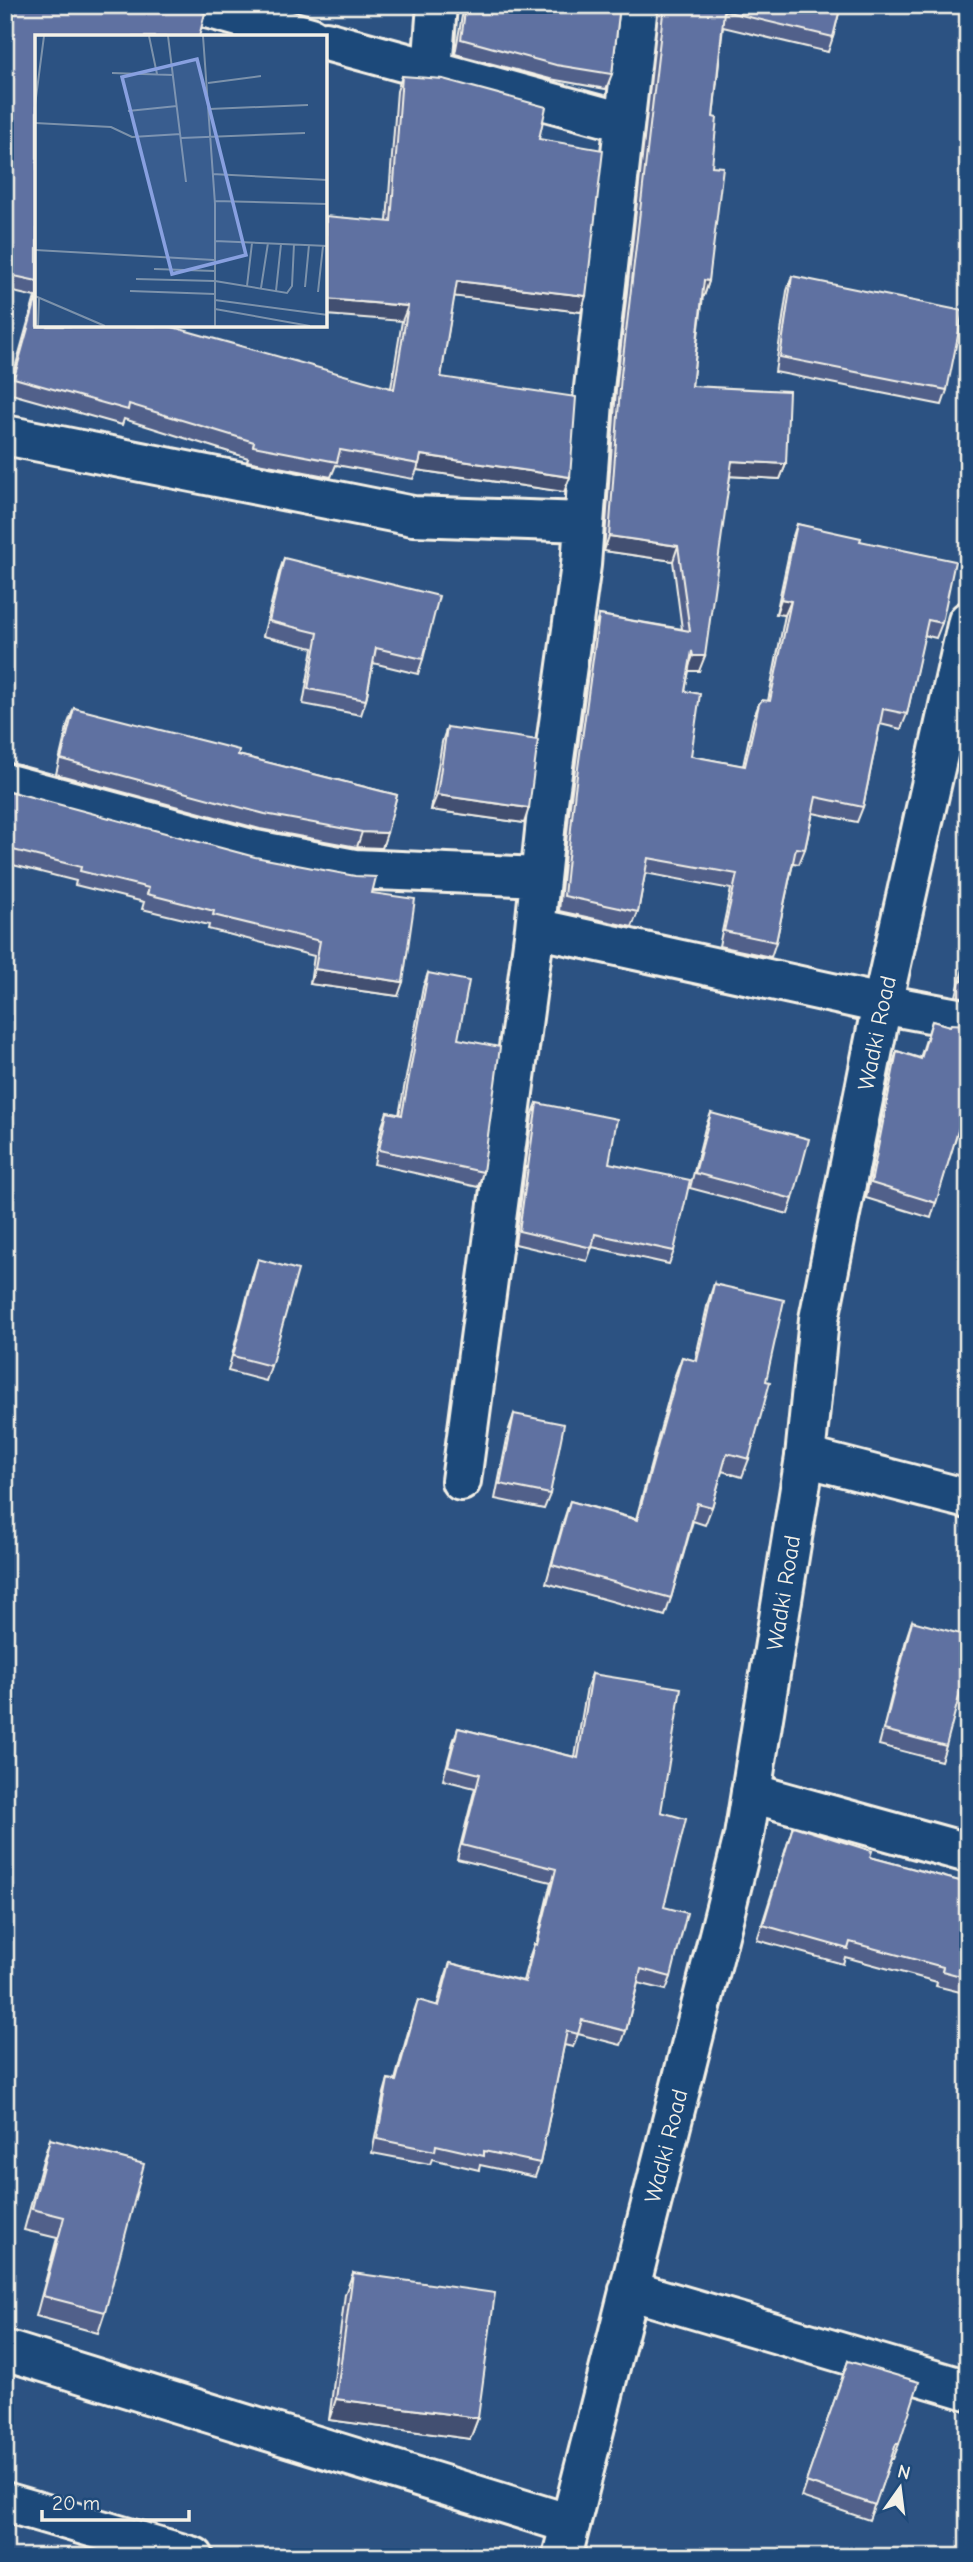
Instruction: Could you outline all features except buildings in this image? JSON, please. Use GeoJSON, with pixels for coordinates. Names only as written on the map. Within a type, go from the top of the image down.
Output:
{"type":"FeatureCollection","features":[{"type":"Feature","properties":{"kind":"street"},"geometry":{"type":"LineString","coordinates":[[196,5],[304,35]]}},
{"type":"Feature","properties":{"kind":"street"},"geometry":{"type":"LineString","coordinates":[[432,70],[437,5]]}},
{"type":"Feature","properties":{"kind":"street"},"geometry":{"type":"LineString","coordinates":[[461,1481],[581,565],[594,388],[638,5]]}},
{"type":"Feature","properties":{"kind":"street"},"geometry":{"type":"LineString","coordinates":[[327,41],[623,121]]}},
{"type":"Feature","properties":{"kind":"street"},"geometry":{"type":"LineString","coordinates":[[5,435],[413,516],[584,522]]}},
{"type":"Feature","properties":{"kind":"street","name":"Wadki Road"},"geometry":{"type":"LineString","coordinates":[[566,2540],[744,1836],[805,1457],[818,1319],[882,1004],[966,641]]}},
{"type":"Feature","properties":{"kind":"street"},"geometry":{"type":"LineString","coordinates":[[5,783],[255,850],[354,869],[540,877]]}},
{"type":"Feature","properties":{"kind":"street"},"geometry":{"type":"LineString","coordinates":[[535,928],[882,1004],[968,1020]]}},
{"type":"Feature","properties":{"kind":"street"},"geometry":{"type":"LineString","coordinates":[[805,1457],[968,1499]]}},
{"type":"Feature","properties":{"kind":"street"},"geometry":{"type":"LineString","coordinates":[[751,1793],[968,1853]]}},
{"type":"Feature","properties":{"kind":"street"},"geometry":{"type":"LineString","coordinates":[[629,2290],[968,2389]]}},
{"type":"Feature","properties":{"kind":"street"},"geometry":{"type":"LineString","coordinates":[[5,2350],[566,2540]]}},
{"type":"Feature","properties":{"kind":"street"},"geometry":{"type":"LineString","coordinates":[[5,2502],[194,2557]]}}]}
